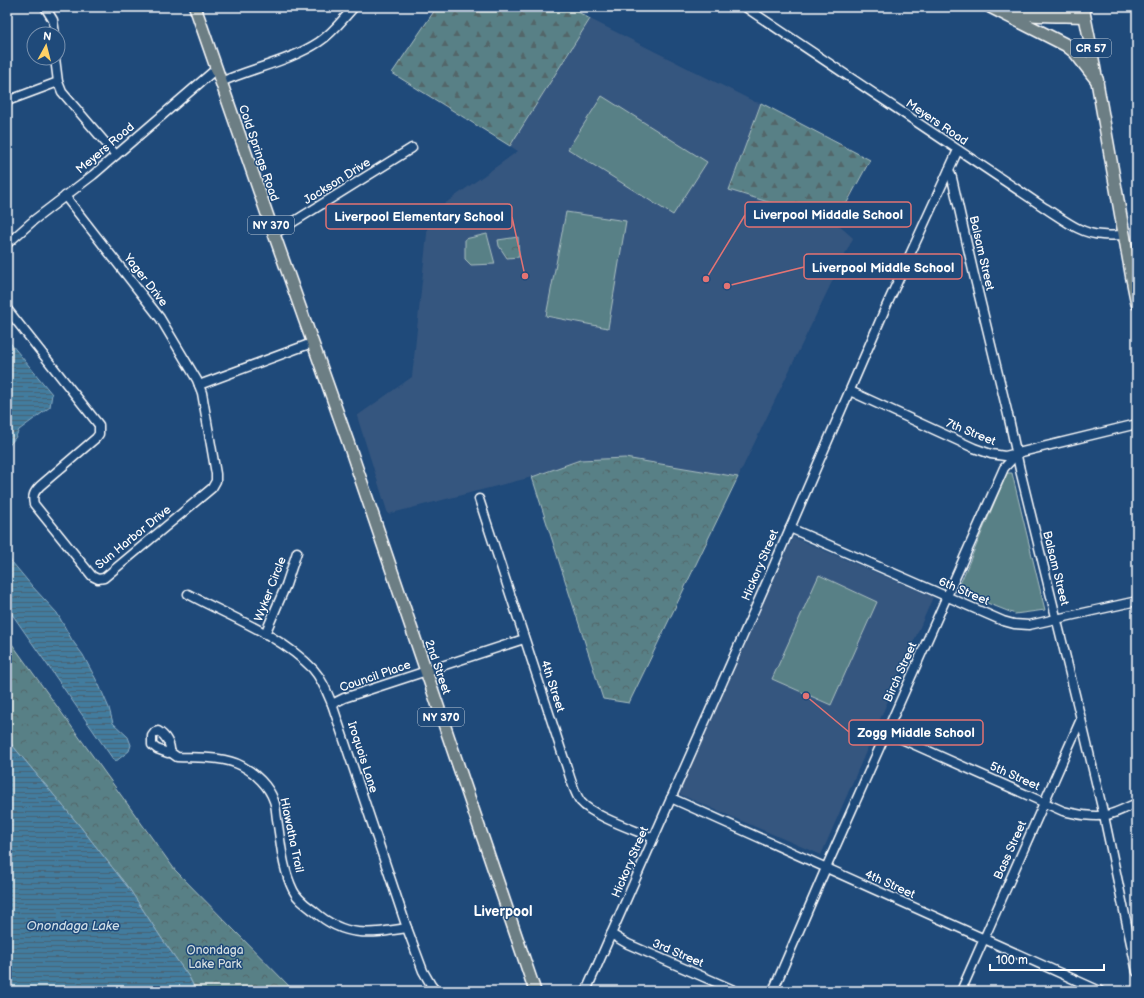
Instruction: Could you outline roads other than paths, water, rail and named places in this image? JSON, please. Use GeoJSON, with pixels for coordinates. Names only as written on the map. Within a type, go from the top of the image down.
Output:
{"type":"FeatureCollection","features":[{"type":"Feature","properties":{"kind":"highway"},"geometry":{"type":"LineString","coordinates":[[991,7],[1066,45],[1075,52],[1097,80]]}},
{"type":"Feature","properties":{"kind":"highway"},"geometry":{"type":"LineString","coordinates":[[996,7],[1015,12],[1043,15],[1084,11]]}},
{"type":"Feature","properties":{"kind":"main road","name":"Cold Springs Road"},"geometry":{"type":"LineString","coordinates":[[195,7],[348,442]]}},
{"type":"Feature","properties":{"kind":"main road","name":"CR 57"},"geometry":{"type":"LineString","coordinates":[[1084,11],[1137,304]]}},
{"type":"Feature","properties":{"kind":"main road","name":"2nd Street"},"geometry":{"type":"LineString","coordinates":[[348,442],[535,991]]}},
{"type":"Feature","properties":{"kind":"street"},"geometry":{"type":"LineString","coordinates":[[45,7],[53,20],[54,26]]}},
{"type":"Feature","properties":{"kind":"street"},"geometry":{"type":"LineString","coordinates":[[221,82],[292,55],[319,42],[338,26],[354,7]]}},
{"type":"Feature","properties":{"kind":"street","name":"Meyers Road"},"geometry":{"type":"LineString","coordinates":[[745,7],[1077,228],[1088,233],[1102,236],[1124,235]]}},
{"type":"Feature","properties":{"kind":"street"},"geometry":{"type":"LineString","coordinates":[[56,66],[58,82],[62,92],[116,155]]}},
{"type":"Feature","properties":{"kind":"street","name":"Meyers Road"},"geometry":{"type":"LineString","coordinates":[[7,244],[34,220],[116,155],[216,69]]}},
{"type":"Feature","properties":{"kind":"street"},"geometry":{"type":"LineString","coordinates":[[7,101],[58,82]]}},
{"type":"Feature","properties":{"kind":"street","name":"Jackson Drive"},"geometry":{"type":"LineString","coordinates":[[274,234],[412,148]]}},
{"type":"Feature","properties":{"kind":"street","name":"Hickory Street"},"geometry":{"type":"LineString","coordinates":[[586,991],[850,391],[958,150]]}},
{"type":"Feature","properties":{"kind":"street","name":"Balsam Street"},"geometry":{"type":"LineString","coordinates":[[949,170],[1104,816],[1137,972]]}},
{"type":"Feature","properties":{"kind":"street","name":"Yager Drive"},"geometry":{"type":"LineString","coordinates":[[65,196],[160,318],[199,385]]}},
{"type":"Feature","properties":{"kind":"street","name":"Sun Harbor Drive"},"geometry":{"type":"LineString","coordinates":[[7,309],[99,425],[99,434],[96,438],[40,486],[34,492],[33,498],[34,504],[92,576],[98,580],[104,578],[212,488],[216,481],[202,393],[199,385]]}},
{"type":"Feature","properties":{"kind":"street"},"geometry":{"type":"LineString","coordinates":[[199,385],[312,343]]}},
{"type":"Feature","properties":{"kind":"street","name":"7th Street"},"geometry":{"type":"LineString","coordinates":[[850,391],[991,454],[1005,456],[1137,424]]}},
{"type":"Feature","properties":{"kind":"street","name":"Birch Street"},"geometry":{"type":"LineString","coordinates":[[773,991],[946,596],[1004,468],[1017,454]]}},
{"type":"Feature","properties":{"kind":"street","name":"4th Street"},"geometry":{"type":"LineString","coordinates":[[479,499],[524,639],[576,791],[582,802],[597,814],[653,838]]}},
{"type":"Feature","properties":{"kind":"street","name":"6th Street"},"geometry":{"type":"LineString","coordinates":[[790,528],[1003,621],[1014,624],[1029,625],[1137,601]]}},
{"type":"Feature","properties":{"kind":"street","name":"Wyker Circle"},"geometry":{"type":"LineString","coordinates":[[266,634],[286,585],[297,552]]}},
{"type":"Feature","properties":{"kind":"street","name":"Iroquois Lane"},"geometry":{"type":"LineString","coordinates":[[188,594],[266,634],[293,651],[314,670],[326,688],[407,928],[423,971],[436,991]]}},
{"type":"Feature","properties":{"kind":"street","name":"Council Place"},"geometry":{"type":"LineString","coordinates":[[332,704],[344,698],[524,639]]}},
{"type":"Feature","properties":{"kind":"street","name":"Bass Street"},"geometry":{"type":"LineString","coordinates":[[961,991],[1081,719]]}},
{"type":"Feature","properties":{"kind":"street","name":"5th Street"},"geometry":{"type":"LineString","coordinates":[[886,732],[1063,811],[1104,816],[1137,803]]}},
{"type":"Feature","properties":{"kind":"street","name":"Hiawatha Trail"},"geometry":{"type":"LineString","coordinates":[[170,752],[176,757],[228,760],[242,766],[257,776],[268,789],[274,801],[286,872],[293,890],[300,899],[322,919],[350,932],[376,933],[407,928]]}},
{"type":"Feature","properties":{"kind":"street","name":"4th Street"},"geometry":{"type":"LineString","coordinates":[[671,798],[1100,991]]}},
{"type":"Feature","properties":{"kind":"street","name":"3rd Street"},"geometry":{"type":"LineString","coordinates":[[611,934],[628,944],[736,991]]}},
{"type":"Feature","properties":{"kind":"water"},"geometry":{"type":"Polygon","coordinates":[[[7,339],[52,394],[50,407],[19,430],[7,448],[7,339]]]}},
{"type":"Feature","properties":{"kind":"water"},"geometry":{"type":"Polygon","coordinates":[[[7,556],[57,613],[72,640],[83,655],[99,685],[109,708],[113,723],[128,737],[131,745],[129,751],[115,762],[7,607],[7,556]]]}},
{"type":"Feature","properties":{"kind":"water","name":"Onondaga Lake"},"geometry":{"type":"Polygon","coordinates":[[[7,739],[79,825],[130,890],[189,977],[196,991],[7,991],[7,739]]]}},
{"type":"Feature","properties":{"kind":"place","name":"Liverpool Elementary School"},"geometry":{"type":"Point","coordinates":[525,276]}},
{"type":"Feature","properties":{"kind":"place","name":"Liverpool Midddle School"},"geometry":{"type":"Point","coordinates":[706,279]}},
{"type":"Feature","properties":{"kind":"place","name":"Liverpool Middle School"},"geometry":{"type":"Point","coordinates":[727,286]}},
{"type":"Feature","properties":{"kind":"place","name":"Zogg Middle School"},"geometry":{"type":"Point","coordinates":[806,696]}},
{"type":"Feature","properties":{"kind":"district","name":"Liverpool"},"geometry":{"type":"Point","coordinates":[503,911]}},
{"type":"Feature","properties":{"kind":"park label","name":"Onondaga Lake Park"},"geometry":{"type":"Point","coordinates":[215,957]}}]}
